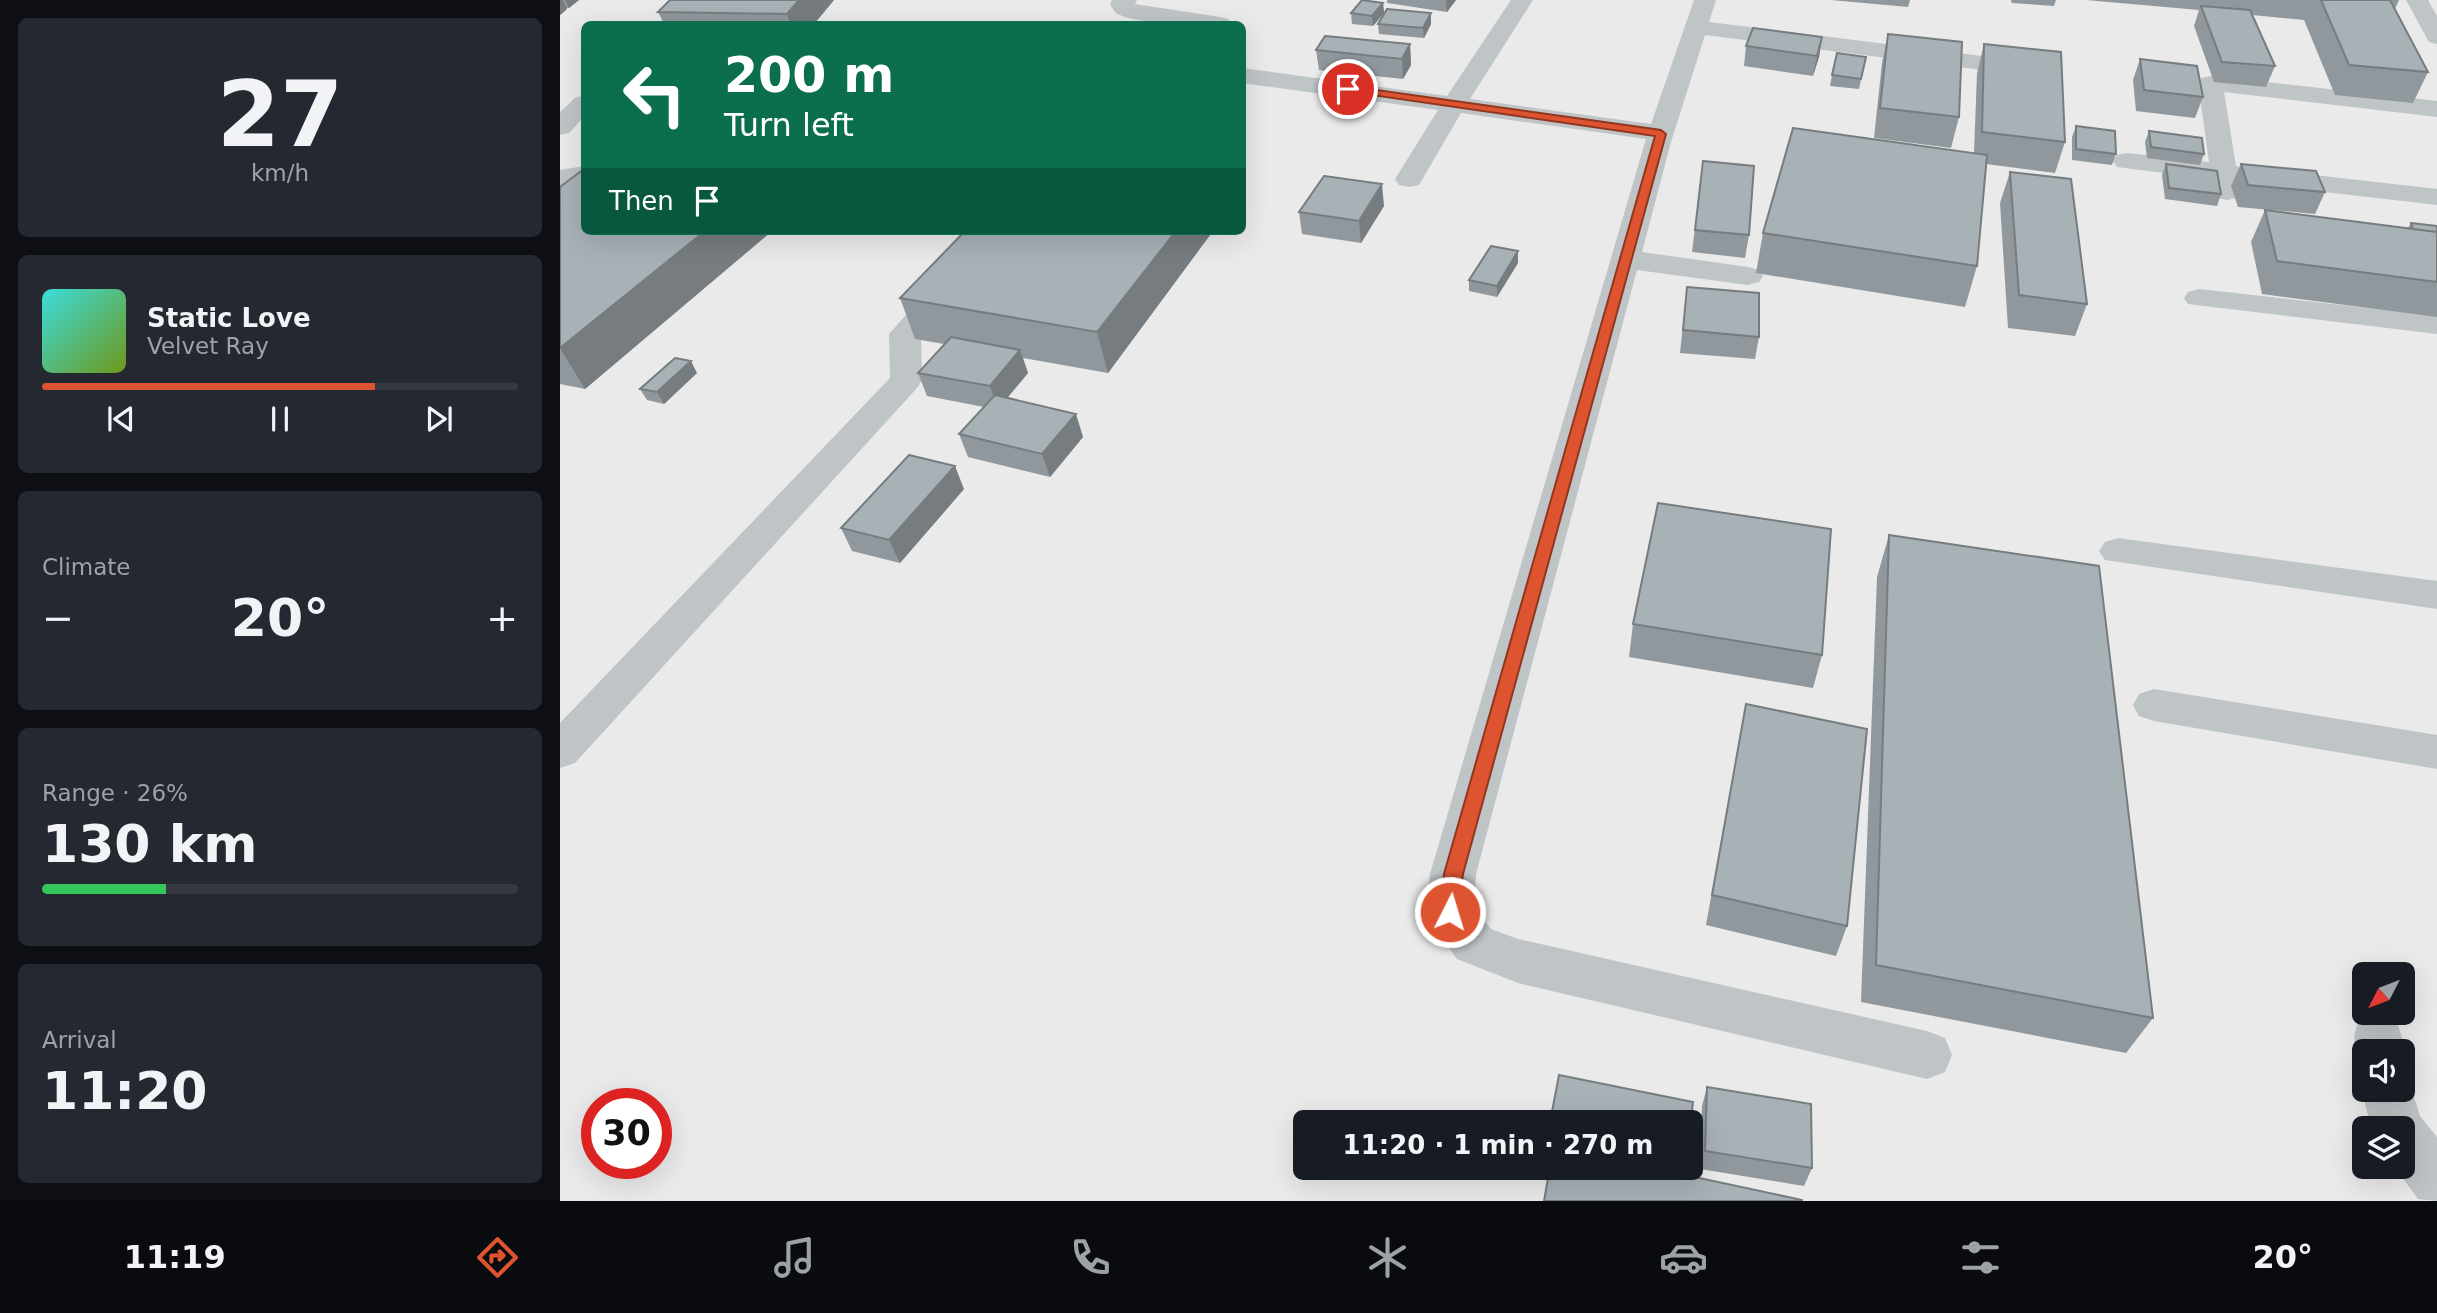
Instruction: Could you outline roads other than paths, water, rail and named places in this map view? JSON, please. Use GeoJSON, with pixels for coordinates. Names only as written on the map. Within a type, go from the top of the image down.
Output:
{"type":"FeatureCollection","features":[{"type":"Feature","properties":{"kind":"street"},"geometry":{"type":"LineString","coordinates":[[1126,0],[1121,4],[1133,11],[1200,21]]}},
{"type":"Feature","properties":{"kind":"street"},"geometry":{"type":"LineString","coordinates":[[1409,179],[1522,0]]}},
{"type":"Feature","properties":{"kind":"street"},"geometry":{"type":"LineString","coordinates":[[2417,0],[2437,37]]}},
{"type":"Feature","properties":{"kind":"street"},"geometry":{"type":"LineString","coordinates":[[1223,21],[1238,4]]}},
{"type":"Feature","properties":{"kind":"street"},"geometry":{"type":"LineString","coordinates":[[1927,1055],[1518,961],[1474,944],[1450,912],[1453,874],[1625,258],[1700,14],[2043,71]]}},
{"type":"Feature","properties":{"kind":"street"},"geometry":{"type":"LineString","coordinates":[[1246,76],[1661,134]]}},
{"type":"Feature","properties":{"kind":"street"},"geometry":{"type":"LineString","coordinates":[[2225,182],[2210,83],[2437,109]]}},
{"type":"Feature","properties":{"kind":"street"},"geometry":{"type":"LineString","coordinates":[[560,127],[581,106]]}},
{"type":"Feature","properties":{"kind":"street"},"geometry":{"type":"LineString","coordinates":[[2127,161],[2225,182],[2437,197]]}},
{"type":"Feature","properties":{"kind":"street"},"geometry":{"type":"LineString","coordinates":[[560,178],[581,174]]}},
{"type":"Feature","properties":{"kind":"street"},"geometry":{"type":"LineString","coordinates":[[560,751],[906,380],[905,334],[993,235]]}},
{"type":"Feature","properties":{"kind":"street"},"geometry":{"type":"LineString","coordinates":[[1625,258],[1748,276]]}},
{"type":"Feature","properties":{"kind":"street"},"geometry":{"type":"LineString","coordinates":[[2199,298],[2437,325]]}},
{"type":"Feature","properties":{"kind":"street"},"geometry":{"type":"LineString","coordinates":[[2119,551],[2437,595]]}},
{"type":"Feature","properties":{"kind":"street"},"geometry":{"type":"LineString","coordinates":[[2154,705],[2437,752]]}},
{"type":"Feature","properties":{"kind":"street"},"geometry":{"type":"LineString","coordinates":[[2415,1151],[2437,1180]]}}]}
